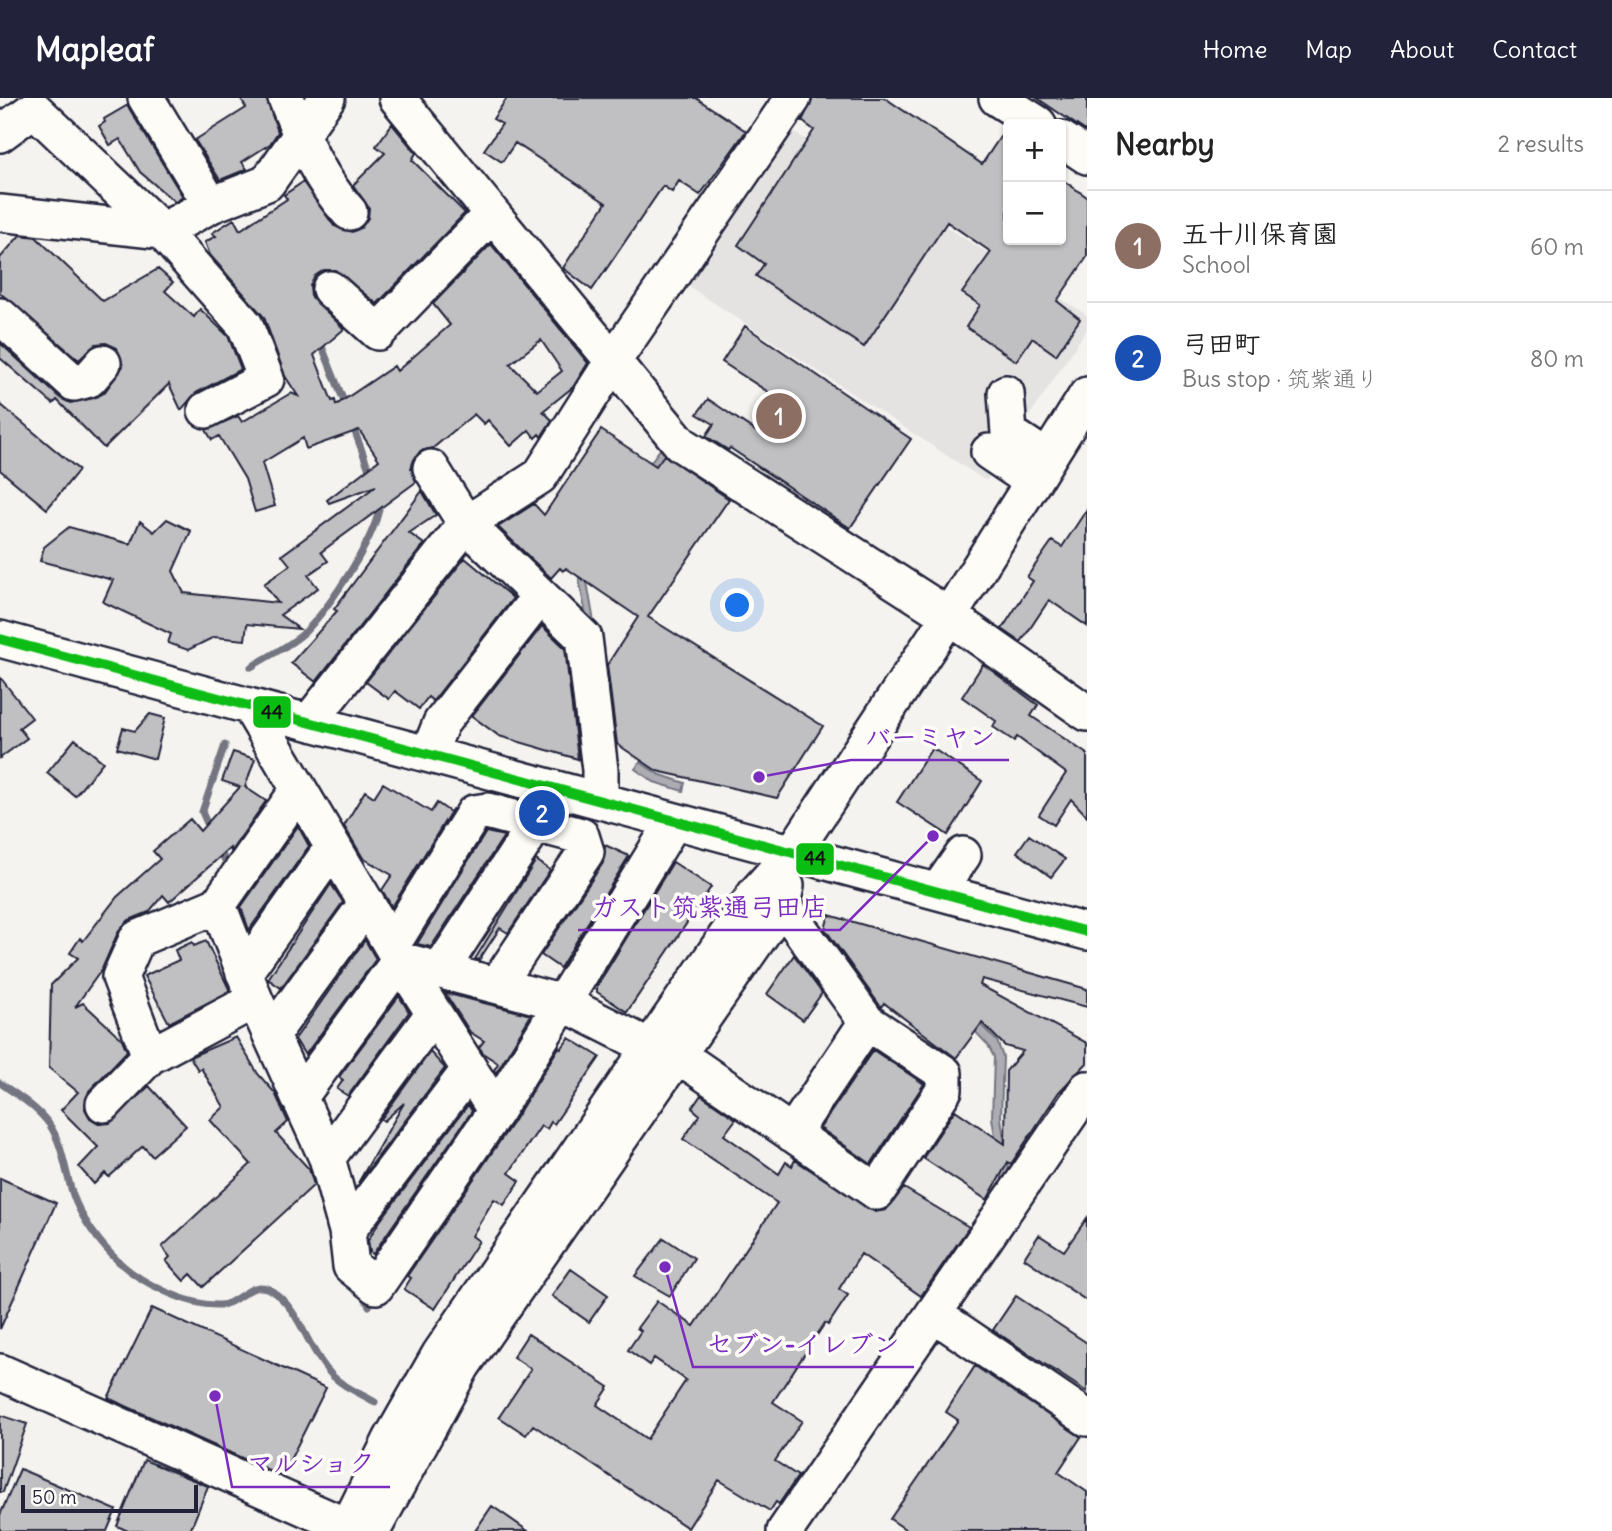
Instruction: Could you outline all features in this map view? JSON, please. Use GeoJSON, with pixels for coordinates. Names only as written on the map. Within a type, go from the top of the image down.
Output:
{"type":"FeatureCollection","features":[{"type":"Feature","properties":{"kind":"street"},"geometry":{"type":"LineString","coordinates":[[146,98],[211,205]]}},
{"type":"Feature","properties":{"kind":"street"},"geometry":{"type":"LineString","coordinates":[[286,98],[300,133],[335,198],[349,212]]}},
{"type":"Feature","properties":{"kind":"street"},"geometry":{"type":"LineString","coordinates":[[0,213],[162,231],[211,205],[267,183],[327,98]]}},
{"type":"Feature","properties":{"kind":"street"},"geometry":{"type":"LineString","coordinates":[[397,98],[681,444],[949,617],[1087,713]]}},
{"type":"Feature","properties":{"kind":"street"},"geometry":{"type":"LineString","coordinates":[[310,721],[466,524],[540,476],[613,361],[683,271],[793,98]]}},
{"type":"Feature","properties":{"kind":"street"},"geometry":{"type":"LineString","coordinates":[[997,98],[1030,119]]}},
{"type":"Feature","properties":{"kind":"street"},"geometry":{"type":"LineString","coordinates":[[0,134],[34,109],[162,231],[245,325],[266,379],[206,410]]}},
{"type":"Feature","properties":{"kind":"street"},"geometry":{"type":"LineString","coordinates":[[1066,142],[1087,156]]}},
{"type":"Feature","properties":{"kind":"street"},"geometry":{"type":"LineString","coordinates":[[330,289],[378,332],[492,214]]}},
{"type":"Feature","properties":{"kind":"street"},"geometry":{"type":"LineString","coordinates":[[0,316],[74,383],[89,379],[103,363]]}},
{"type":"Feature","properties":{"kind":"street"},"geometry":{"type":"LineString","coordinates":[[1006,393],[1009,433],[1040,469]]}},
{"type":"Feature","properties":{"kind":"street"},"geometry":{"type":"LineString","coordinates":[[664,1051],[756,893],[794,851],[949,617],[1040,469],[1077,433],[1087,396]]}},
{"type":"Feature","properties":{"kind":"street"},"geometry":{"type":"LineString","coordinates":[[989,452],[1040,469]]}},
{"type":"Feature","properties":{"kind":"street"},"geometry":{"type":"LineString","coordinates":[[431,468],[466,524],[584,638],[600,770],[600,800]]}},
{"type":"Feature","properties":{"kind":"street"},"geometry":{"type":"LineString","coordinates":[[429,753],[441,723],[540,596]]}},
{"type":"Feature","properties":{"kind":"street"},"geometry":{"type":"LineString","coordinates":[[0,639],[251,708],[429,753],[673,823],[794,851],[1087,932]]}},
{"type":"Feature","properties":{"kind":"street"},"geometry":{"type":"LineString","coordinates":[[251,708],[396,953],[496,1111]]}},
{"type":"Feature","properties":{"kind":"street"},"geometry":{"type":"LineString","coordinates":[[150,1056],[120,977],[137,939],[218,905],[299,789]]}},
{"type":"Feature","properties":{"kind":"street"},"geometry":{"type":"LineString","coordinates":[[299,1098],[396,953],[474,813],[487,811],[581,836],[586,852],[497,985]]}},
{"type":"Feature","properties":{"kind":"street"},"geometry":{"type":"LineString","coordinates":[[218,905],[249,986],[327,1158],[346,1231],[351,1266],[376,1286],[496,1111],[673,823]]}},
{"type":"Feature","properties":{"kind":"street"},"geometry":{"type":"LineString","coordinates":[[440,971],[536,824]]}},
{"type":"Feature","properties":{"kind":"street"},"geometry":{"type":"LineString","coordinates":[[104,1104],[150,1056],[249,986],[333,847]]}},
{"type":"Feature","properties":{"kind":"street"},"geometry":{"type":"LineString","coordinates":[[0,1372],[356,1530],[391,1440],[440,1354],[664,1051],[782,904],[794,851]]}},
{"type":"Feature","properties":{"kind":"street"},"geometry":{"type":"LineString","coordinates":[[938,891],[963,855]]}},
{"type":"Feature","properties":{"kind":"street"},"geometry":{"type":"LineString","coordinates":[[272,1034],[367,903]]}},
{"type":"Feature","properties":{"kind":"street"},"geometry":{"type":"LineString","coordinates":[[396,953],[440,971],[563,1003],[664,1051],[877,1192],[944,1090],[944,1073],[867,1022],[782,904]]}},
{"type":"Feature","properties":{"kind":"street"},"geometry":{"type":"LineString","coordinates":[[327,1158],[434,1013]]}},
{"type":"Feature","properties":{"kind":"street"},"geometry":{"type":"LineString","coordinates":[[792,1134],[867,1022]]}},
{"type":"Feature","properties":{"kind":"street"},"geometry":{"type":"LineString","coordinates":[[346,1231],[470,1069]]}},
{"type":"Feature","properties":{"kind":"street"},"geometry":{"type":"LineString","coordinates":[[785,1531],[1087,1089]]}},
{"type":"Feature","properties":{"kind":"street"},"geometry":{"type":"LineString","coordinates":[[935,1315],[1087,1418]]}},
{"type":"Feature","properties":{"kind":"shaded area"},"geometry":{"type":"Polygon","coordinates":[[[784,126],[1087,315],[1087,329],[986,481],[679,280],[784,126]]]}},
{"type":"Feature","properties":{"kind":"shaded area"},"geometry":{"type":"Polygon","coordinates":[[[664,444],[670,449],[584,565],[610,713],[605,715],[576,563],[664,444]]]}},
{"type":"Feature","properties":{"kind":"shaded area"},"geometry":{"type":"Polygon","coordinates":[[[640,762],[658,774],[685,783],[683,791],[654,782],[635,769],[640,762]]]}},
{"type":"Feature","properties":{"kind":"shaded area"},"geometry":{"type":"Polygon","coordinates":[[[832,950],[864,955],[945,989],[997,1041],[1003,1057],[1001,1118],[1011,1185],[1003,1186],[992,1118],[994,1057],[988,1045],[939,993],[864,963],[837,960],[832,950]]]}},
{"type":"Feature","properties":{"kind":"building"},"geometry":{"type":"Polygon","coordinates":[[[240,98],[266,98],[278,132],[270,144],[242,162],[247,169],[220,180],[195,140],[246,108],[240,98]]]}},
{"type":"Feature","properties":{"kind":"building"},"geometry":{"type":"Polygon","coordinates":[[[507,98],[696,98],[746,131],[700,195],[679,181],[672,192],[663,186],[592,290],[563,268],[606,203],[515,143],[502,162],[484,150],[502,124],[493,119],[507,98]]]}},
{"type":"Feature","properties":{"kind":"building"},"geometry":{"type":"Polygon","coordinates":[[[813,98],[885,98],[982,164],[1003,132],[1003,245],[1066,245],[1066,182],[1087,197],[1087,257],[1057,301],[1080,319],[1056,355],[1032,338],[1016,361],[966,327],[980,305],[962,293],[991,252],[947,222],[864,347],[756,276],[764,264],[738,245],[814,130],[802,121],[813,98]]]}},
{"type":"Feature","properties":{"kind":"building"},"geometry":{"type":"Polygon","coordinates":[[[1037,98],[1087,98],[1087,132],[1037,98]]]}},
{"type":"Feature","properties":{"kind":"building"},"geometry":{"type":"Polygon","coordinates":[[[128,105],[183,197],[175,202],[140,172],[120,139],[110,145],[99,126],[105,122],[104,119],[128,105]]]}},
{"type":"Feature","properties":{"kind":"building"},"geometry":{"type":"Polygon","coordinates":[[[392,124],[416,153],[412,160],[465,213],[377,304],[335,270],[324,270],[315,276],[310,286],[311,296],[344,329],[314,355],[332,401],[335,400],[336,405],[394,366],[397,371],[450,325],[433,304],[491,244],[588,363],[573,387],[543,411],[552,420],[541,437],[539,434],[535,438],[529,430],[511,446],[488,420],[484,424],[474,414],[433,448],[420,451],[411,468],[416,482],[321,552],[328,561],[308,575],[318,588],[280,615],[299,629],[247,624],[245,640],[214,637],[188,650],[168,643],[171,634],[103,602],[113,580],[40,561],[44,547],[69,527],[130,544],[140,521],[154,532],[167,519],[191,531],[173,571],[184,593],[278,603],[264,584],[290,565],[282,555],[376,486],[329,503],[327,500],[379,460],[359,430],[306,449],[303,438],[262,463],[275,506],[255,512],[245,479],[219,436],[212,440],[206,430],[238,416],[242,422],[291,393],[298,396],[285,376],[264,317],[210,255],[205,242],[216,236],[212,233],[234,219],[240,230],[287,199],[284,195],[303,182],[334,226],[352,232],[361,228],[368,218],[369,208],[353,185],[385,153],[376,146],[392,124]],[[541,340],[510,364],[537,391],[562,371],[541,340]]]}},
{"type":"Feature","properties":{"kind":"building"},"geometry":{"type":"Polygon","coordinates":[[[20,235],[36,237],[103,301],[158,269],[173,282],[165,291],[194,317],[200,309],[228,336],[241,369],[196,393],[181,410],[169,384],[104,448],[57,400],[53,404],[0,358],[0,343],[60,398],[70,403],[104,393],[123,366],[117,348],[106,343],[96,344],[79,360],[0,293],[0,258],[20,235]]]}},
{"type":"Feature","properties":{"kind":"building"},"geometry":{"type":"Polygon","coordinates":[[[745,326],[911,439],[850,528],[730,448],[728,450],[706,436],[714,424],[697,414],[708,399],[757,432],[779,399],[722,362],[745,326]]]}},
{"type":"Feature","properties":{"kind":"building"},"geometry":{"type":"Polygon","coordinates":[[[0,404],[79,470],[47,509],[0,470],[0,404]]]}},
{"type":"Feature","properties":{"kind":"building"},"geometry":{"type":"Polygon","coordinates":[[[601,430],[656,466],[664,455],[729,499],[648,617],[823,726],[777,798],[657,771],[617,744],[607,665],[638,617],[566,568],[563,571],[560,568],[551,578],[498,527],[534,504],[544,515],[601,430]]]}},
{"type":"Feature","properties":{"kind":"building"},"geometry":{"type":"Polygon","coordinates":[[[422,491],[436,515],[409,533],[424,544],[316,682],[291,663],[337,611],[334,609],[422,491]]]}},
{"type":"Feature","properties":{"kind":"building"},"geometry":{"type":"Polygon","coordinates":[[[1087,509],[1087,626],[1049,600],[1021,642],[1002,629],[1033,581],[1027,577],[1052,541],[1062,547],[1087,509]]]}},
{"type":"Feature","properties":{"kind":"building"},"geometry":{"type":"Polygon","coordinates":[[[465,558],[513,598],[433,701],[428,697],[419,709],[395,691],[389,699],[366,682],[465,558]]]}},
{"type":"Feature","properties":{"kind":"building"},"geometry":{"type":"Polygon","coordinates":[[[542,626],[565,648],[578,759],[499,736],[472,716],[542,626]]]}},
{"type":"Feature","properties":{"kind":"building"},"geometry":{"type":"Polygon","coordinates":[[[983,664],[1038,705],[1031,716],[1087,754],[1087,816],[1071,799],[1054,825],[1039,815],[1066,773],[1017,737],[1014,741],[993,727],[996,721],[962,697],[983,664]]]}},
{"type":"Feature","properties":{"kind":"building"},"geometry":{"type":"Polygon","coordinates":[[[0,677],[32,718],[19,728],[27,738],[0,758],[0,677]]]}},
{"type":"Feature","properties":{"kind":"building"},"geometry":{"type":"Polygon","coordinates":[[[150,714],[165,718],[155,759],[117,748],[123,728],[135,731],[150,714]]]}},
{"type":"Feature","properties":{"kind":"building"},"geometry":{"type":"Polygon","coordinates":[[[75,739],[103,762],[75,796],[47,773],[75,739]]]}},
{"type":"Feature","properties":{"kind":"building"},"geometry":{"type":"Polygon","coordinates":[[[932,748],[982,781],[948,835],[897,802],[932,748]]]}},
{"type":"Feature","properties":{"kind":"building"},"geometry":{"type":"Polygon","coordinates":[[[233,752],[255,759],[245,787],[266,801],[231,851],[230,848],[169,902],[163,895],[149,912],[129,920],[119,930],[102,969],[75,1007],[83,1003],[122,1039],[127,1051],[89,1091],[85,1109],[90,1118],[100,1124],[110,1123],[149,1086],[186,1126],[152,1156],[143,1146],[109,1177],[105,1173],[94,1184],[79,1167],[98,1147],[61,1110],[78,1092],[49,1068],[51,985],[78,958],[70,953],[80,938],[83,941],[117,897],[160,859],[153,851],[190,819],[200,831],[240,787],[222,781],[233,752]]]}},
{"type":"Feature","properties":{"kind":"building"},"geometry":{"type":"Polygon","coordinates":[[[383,783],[431,812],[437,803],[450,812],[453,808],[392,907],[382,890],[392,875],[363,858],[344,826],[365,791],[374,797],[383,783]]]}},
{"type":"Feature","properties":{"kind":"building"},"geometry":{"type":"Polygon","coordinates":[[[298,826],[309,846],[249,930],[241,907],[298,826]]]}},
{"type":"Feature","properties":{"kind":"building"},"geometry":{"type":"Polygon","coordinates":[[[486,832],[504,836],[431,947],[417,944],[486,832]]]}},
{"type":"Feature","properties":{"kind":"building"},"geometry":{"type":"Polygon","coordinates":[[[1029,835],[1065,859],[1051,877],[1017,852],[1029,835]]]}},
{"type":"Feature","properties":{"kind":"building"},"geometry":{"type":"Polygon","coordinates":[[[605,845],[629,856],[560,968],[541,955],[603,863],[605,845]]]}},
{"type":"Feature","properties":{"kind":"building"},"geometry":{"type":"Polygon","coordinates":[[[536,860],[550,870],[508,933],[500,928],[479,960],[475,959],[536,860]]]}},
{"type":"Feature","properties":{"kind":"building"},"geometry":{"type":"Polygon","coordinates":[[[673,862],[711,887],[627,1012],[597,992],[597,986],[673,862]]]}},
{"type":"Feature","properties":{"kind":"building"},"geometry":{"type":"Polygon","coordinates":[[[331,884],[343,902],[281,988],[268,979],[331,884]]]}},
{"type":"Feature","properties":{"kind":"building"},"geometry":{"type":"Polygon","coordinates":[[[829,915],[1087,989],[1087,1007],[982,979],[980,985],[1087,1043],[1087,1063],[1059,1092],[1011,1164],[1008,1162],[987,1200],[923,1158],[955,1110],[1005,1144],[1006,1071],[1023,1051],[1005,1046],[982,1023],[956,1058],[884,1003],[881,1007],[825,929],[829,915]]]}},
{"type":"Feature","properties":{"kind":"building"},"geometry":{"type":"Polygon","coordinates":[[[365,940],[376,959],[305,1055],[295,1039],[365,940]]]}},
{"type":"Feature","properties":{"kind":"building"},"geometry":{"type":"Polygon","coordinates":[[[206,941],[230,991],[169,1023],[144,976],[179,960],[175,950],[192,942],[194,946],[206,941]]]}},
{"type":"Feature","properties":{"kind":"building"},"geometry":{"type":"Polygon","coordinates":[[[794,955],[822,993],[803,1020],[767,994],[794,955]]]}},
{"type":"Feature","properties":{"kind":"building"},"geometry":{"type":"Polygon","coordinates":[[[445,993],[531,1015],[496,1073],[494,1070],[498,1063],[484,1054],[479,1047],[484,1041],[470,1032],[445,993]]]}},
{"type":"Feature","properties":{"kind":"building"},"geometry":{"type":"Polygon","coordinates":[[[399,996],[409,1012],[348,1096],[337,1089],[343,1080],[339,1077],[399,996]]]}},
{"type":"Feature","properties":{"kind":"building"},"geometry":{"type":"Polygon","coordinates":[[[236,1037],[258,1074],[275,1093],[288,1122],[276,1133],[309,1169],[314,1185],[203,1287],[191,1274],[184,1281],[166,1261],[170,1257],[162,1247],[251,1164],[210,1120],[224,1107],[201,1068],[198,1070],[190,1057],[236,1037]]]}},
{"type":"Feature","properties":{"kind":"building"},"geometry":{"type":"Polygon","coordinates":[[[569,1038],[600,1057],[554,1124],[551,1122],[547,1129],[541,1126],[509,1173],[520,1181],[504,1205],[494,1199],[472,1236],[479,1241],[435,1309],[404,1289],[411,1278],[407,1276],[513,1122],[559,1047],[561,1049],[569,1038]]]}},
{"type":"Feature","properties":{"kind":"building"},"geometry":{"type":"Polygon","coordinates":[[[873,1050],[924,1084],[871,1164],[820,1128],[873,1050]]]}},
{"type":"Feature","properties":{"kind":"building"},"geometry":{"type":"Polygon","coordinates":[[[430,1052],[445,1068],[358,1183],[404,1103],[384,1121],[381,1119],[430,1052]]]}},
{"type":"Feature","properties":{"kind":"building"},"geometry":{"type":"Polygon","coordinates":[[[701,1095],[736,1119],[724,1135],[779,1174],[786,1162],[792,1166],[795,1160],[875,1212],[886,1210],[904,1188],[969,1227],[921,1296],[861,1254],[839,1289],[848,1295],[828,1325],[825,1323],[773,1402],[802,1421],[775,1461],[798,1476],[779,1504],[776,1502],[770,1511],[719,1480],[688,1528],[533,1425],[526,1435],[499,1417],[531,1369],[513,1357],[528,1334],[609,1387],[597,1405],[647,1439],[686,1380],[654,1358],[649,1365],[628,1350],[641,1331],[637,1328],[657,1301],[694,1326],[777,1203],[683,1139],[700,1115],[692,1108],[701,1095]]]}},
{"type":"Feature","properties":{"kind":"building"},"geometry":{"type":"Polygon","coordinates":[[[468,1105],[472,1111],[373,1254],[370,1252],[368,1240],[380,1221],[468,1105]]]}},
{"type":"Feature","properties":{"kind":"building"},"geometry":{"type":"Polygon","coordinates":[[[0,1178],[56,1203],[0,1329],[0,1178]]]}},
{"type":"Feature","properties":{"kind":"building"},"geometry":{"type":"Polygon","coordinates":[[[1087,1218],[1087,1301],[1024,1258],[1039,1235],[1064,1251],[1087,1218]]]}},
{"type":"Feature","properties":{"kind":"building"},"geometry":{"type":"Polygon","coordinates":[[[664,1238],[694,1258],[670,1296],[635,1276],[664,1238]]]}},
{"type":"Feature","properties":{"kind":"building"},"geometry":{"type":"Polygon","coordinates":[[[571,1269],[608,1295],[589,1322],[552,1296],[571,1269]]]}},
{"type":"Feature","properties":{"kind":"building"},"geometry":{"type":"Polygon","coordinates":[[[1016,1296],[1087,1343],[1087,1392],[993,1330],[1016,1296]]]}},
{"type":"Feature","properties":{"kind":"building"},"geometry":{"type":"Polygon","coordinates":[[[152,1308],[326,1388],[282,1476],[108,1398],[152,1308]]]}},
{"type":"Feature","properties":{"kind":"building"},"geometry":{"type":"Polygon","coordinates":[[[975,1366],[1081,1437],[1058,1472],[1087,1492],[1087,1531],[908,1531],[890,1519],[958,1420],[946,1412],[975,1366]]]}},
{"type":"Feature","properties":{"kind":"building"},"geometry":{"type":"Polygon","coordinates":[[[0,1415],[27,1424],[3,1492],[0,1492],[0,1415]]]}},
{"type":"Feature","properties":{"kind":"building"},"geometry":{"type":"Polygon","coordinates":[[[144,1460],[208,1486],[190,1531],[128,1531],[117,1526],[144,1460]]]}},
{"type":"Feature","properties":{"kind":"building"},"geometry":{"type":"Polygon","coordinates":[[[20,1469],[116,1510],[107,1531],[0,1531],[0,1515],[20,1469]]]}},
{"type":"Feature","properties":{"kind":"building"},"geometry":{"type":"Polygon","coordinates":[[[492,1506],[528,1531],[475,1531],[492,1506]]]}},
{"type":"Feature","properties":{"kind":"waterway"},"geometry":{"type":"LineString","coordinates":[[319,339],[347,409]]}},
{"type":"Feature","properties":{"kind":"waterway"},"geometry":{"type":"LineString","coordinates":[[352,424],[371,475]]}},
{"type":"Feature","properties":{"kind":"waterway"},"geometry":{"type":"LineString","coordinates":[[251,667],[287,646],[316,620],[363,549],[378,513],[380,499]]}},
{"type":"Feature","properties":{"kind":"waterway"},"geometry":{"type":"LineString","coordinates":[[210,830],[202,812],[225,745]]}},
{"type":"Feature","properties":{"kind":"waterway"},"geometry":{"type":"LineString","coordinates":[[219,846],[229,871]]}},
{"type":"Feature","properties":{"kind":"waterway"},"geometry":{"type":"LineString","coordinates":[[0,1083],[33,1107],[49,1124],[58,1140],[73,1195],[81,1213],[104,1247],[127,1269],[151,1284],[193,1302],[219,1305],[233,1301],[258,1287],[272,1291],[290,1308],[322,1364],[334,1378],[375,1402]]}},
{"type":"Feature","properties":{"kind":"waterway"},"geometry":{"type":"LineString","coordinates":[[361,1293],[369,1306]]}},
{"type":"Feature","properties":{"kind":"transit line","name":"44"},"geometry":{"type":"LineString","coordinates":[[0,639],[1087,932]]}},
{"type":"Feature","properties":{"kind":"place","name":"五十川保育園"},"geometry":{"type":"Point","coordinates":[779,416]}},
{"type":"Feature","properties":{"kind":"place","name":"バーミヤン"},"geometry":{"type":"Point","coordinates":[759,777]}},
{"type":"Feature","properties":{"kind":"place","name":"弓田町"},"geometry":{"type":"Point","coordinates":[542,813]}},
{"type":"Feature","properties":{"kind":"place","name":"ガスト筑紫通弓田店"},"geometry":{"type":"Point","coordinates":[933,836]}},
{"type":"Feature","properties":{"kind":"place","name":"セブン-イレブン"},"geometry":{"type":"Point","coordinates":[665,1267]}},
{"type":"Feature","properties":{"kind":"place","name":"マルショク"},"geometry":{"type":"Point","coordinates":[215,1396]}}]}
